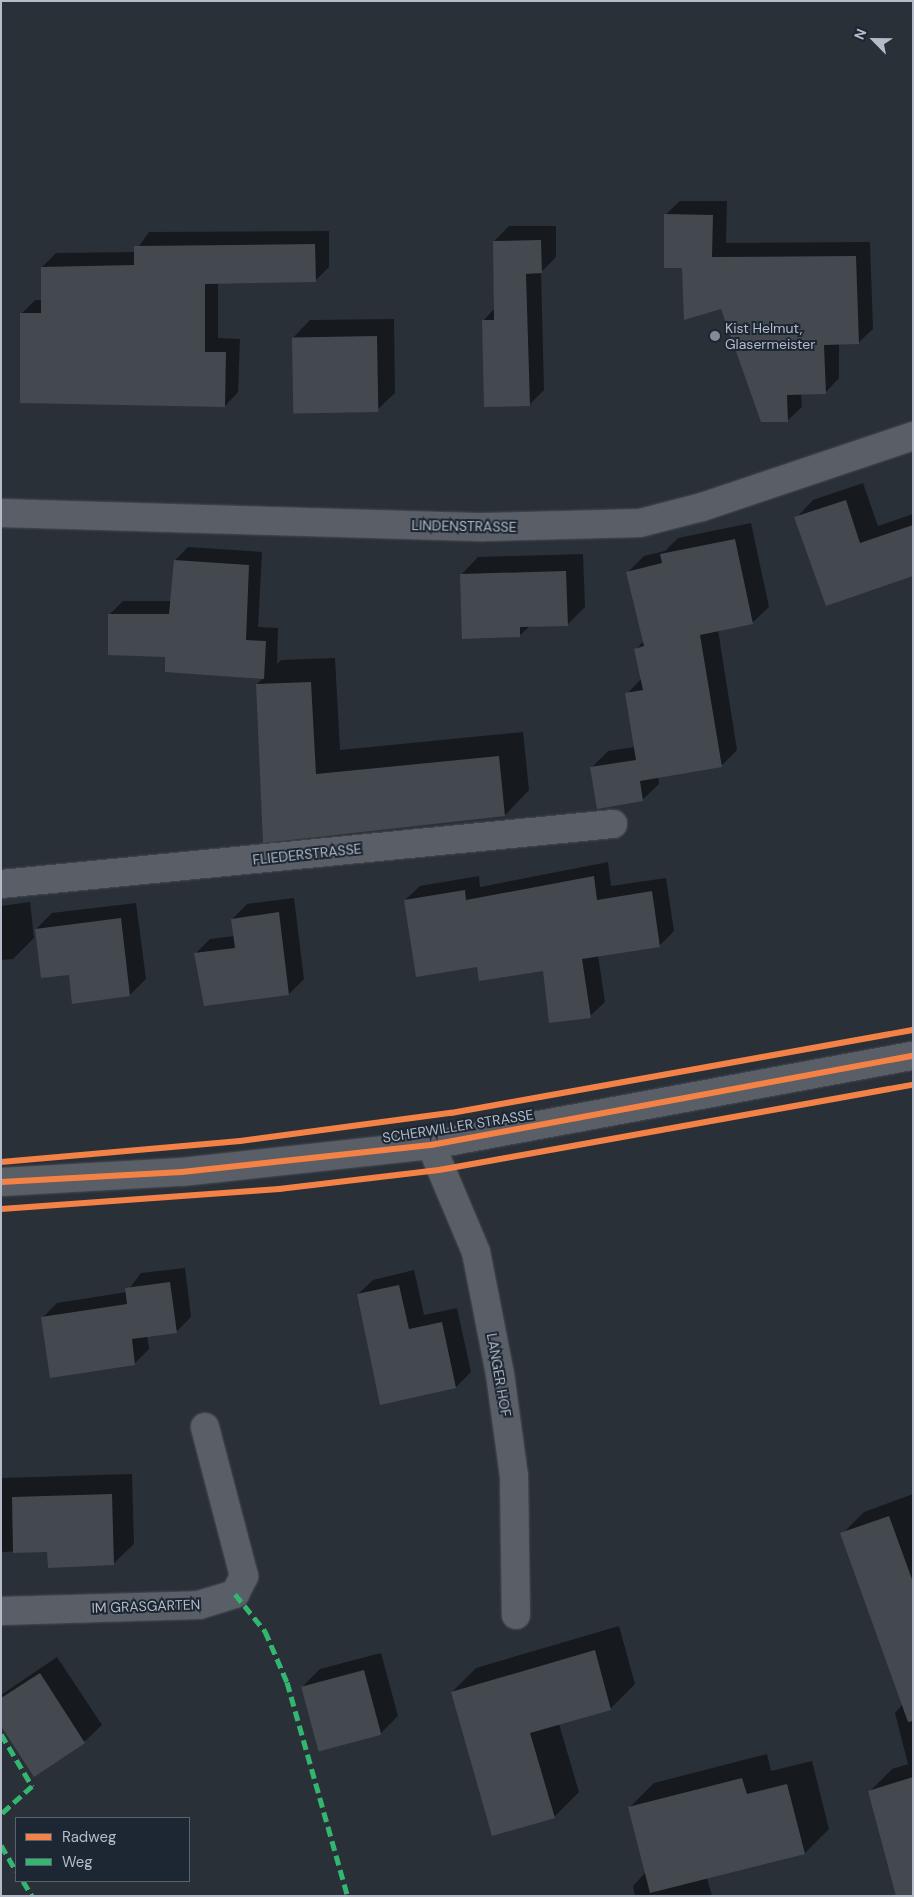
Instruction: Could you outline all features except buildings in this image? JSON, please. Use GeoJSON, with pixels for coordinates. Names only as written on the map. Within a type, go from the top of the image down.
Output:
{"type":"FeatureCollection","features":[{"type":"Feature","properties":{"kind":"street","name":"LINDENSTRASSE"},"geometry":{"type":"LineString","coordinates":[[1,513],[484,527],[640,523],[702,507],[913,436]]}},
{"type":"Feature","properties":{"kind":"street","name":"FLIEDERSTRASSE"},"geometry":{"type":"LineString","coordinates":[[1,884],[613,824]]}},
{"type":"Feature","properties":{"kind":"street","name":"SCHERWILLER STRASSE"},"geometry":{"type":"LineString","coordinates":[[1,1182],[182,1172],[431,1145],[913,1056]]}},
{"type":"Feature","properties":{"kind":"street","name":"LANGER HOF"},"geometry":{"type":"LineString","coordinates":[[431,1145],[476,1252],[500,1374],[514,1476],[516,1615]]}},
{"type":"Feature","properties":{"kind":"street","name":"IM GRASGARTEN"},"geometry":{"type":"LineString","coordinates":[[1,1610],[199,1605],[235,1594],[244,1576],[205,1427]]}},
{"type":"Feature","properties":{"kind":"marked path"},"geometry":{"type":"LineString","coordinates":[[235,1594],[265,1631],[287,1682],[347,1894]]}},
{"type":"Feature","properties":{"kind":"marked path"},"geometry":{"type":"LineString","coordinates":[[1,1734],[32,1786],[1,1814]]}},
{"type":"Feature","properties":{"kind":"marked path"},"geometry":{"type":"LineString","coordinates":[[1,1845],[15,1869]]}},
{"type":"Feature","properties":{"kind":"marked path"},"geometry":{"type":"LineString","coordinates":[[24,1882],[32,1896]]}},
{"type":"Feature","properties":{"kind":"cycle path"},"geometry":{"type":"LineString","coordinates":[[1,1162],[240,1141],[451,1113],[913,1030]]}},
{"type":"Feature","properties":{"kind":"cycle path"},"geometry":{"type":"LineString","coordinates":[[1,1182],[182,1172],[431,1145],[913,1056]]}},
{"type":"Feature","properties":{"kind":"cycle path"},"geometry":{"type":"LineString","coordinates":[[1,1209],[279,1189],[439,1170],[913,1085]]}},
{"type":"Feature","properties":{"kind":"place","name":"Kist Helmut, Glasermeister"},"geometry":{"type":"Point","coordinates":[715,336]}}]}
